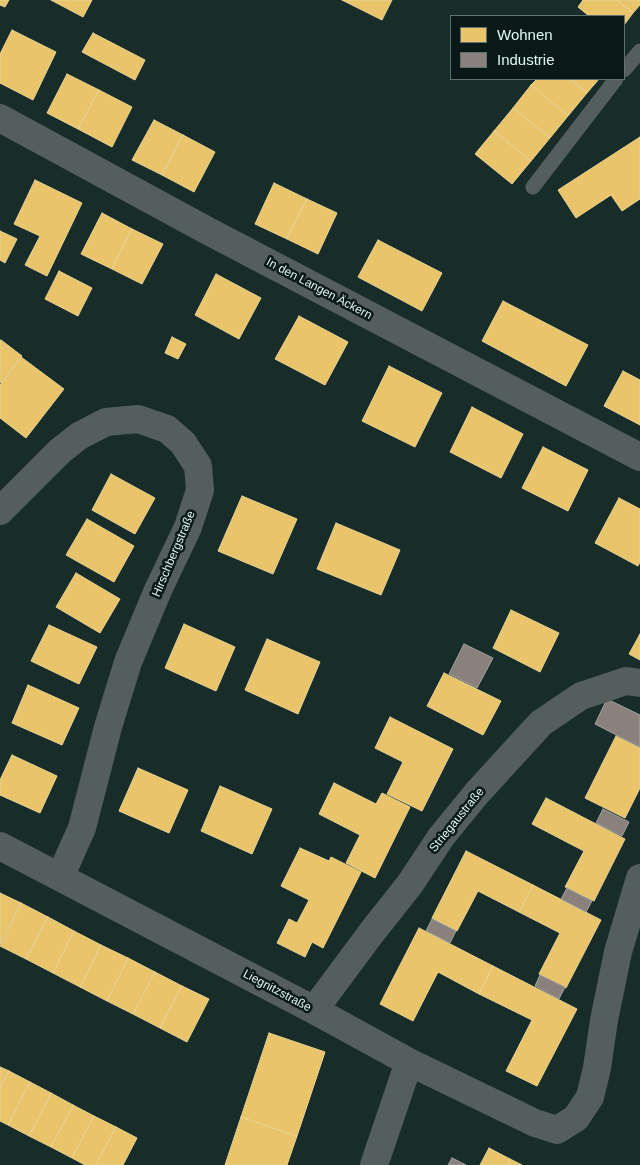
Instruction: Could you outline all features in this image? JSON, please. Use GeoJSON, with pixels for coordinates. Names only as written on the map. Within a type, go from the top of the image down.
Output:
{"type":"FeatureCollection","features":[{"type":"Feature","properties":{"kind":"street","name":"In den Langen Äckern"},"geometry":{"type":"LineString","coordinates":[[0,118],[208,231],[640,458]]}},
{"type":"Feature","properties":{"kind":"street","name":"Hirschbergstraße"},"geometry":{"type":"LineString","coordinates":[[0,511],[60,451],[79,436],[106,422],[138,419],[167,429],[183,443],[198,466],[200,490],[188,527],[158,590],[128,662],[108,727],[82,828],[60,877]]}},
{"type":"Feature","properties":{"kind":"street","name":"Striegaustraße"},"geometry":{"type":"LineString","coordinates":[[314,1010],[410,884],[441,837],[541,723],[581,696],[626,681],[640,684]]}},
{"type":"Feature","properties":{"kind":"street","name":"Liegnitzstraße"},"geometry":{"type":"LineString","coordinates":[[0,846],[314,1010],[409,1062],[535,1123],[557,1130],[576,1118],[590,1097],[618,952],[640,878]]}},
{"type":"Feature","properties":{"kind":"street"},"geometry":{"type":"LineString","coordinates":[[374,1165],[409,1062]]}},
{"type":"Feature","properties":{"kind":"lane"},"geometry":{"type":"LineString","coordinates":[[625,69],[640,51]]}},
{"type":"Feature","properties":{"kind":"lane"},"geometry":{"type":"LineString","coordinates":[[533,187],[615,80]]}},
{"type":"Feature","properties":{"kind":"building: Wohnen"},"geometry":{"type":"Polygon","coordinates":[[[0,0],[9,0],[5,7],[0,5],[0,0]]]}},
{"type":"Feature","properties":{"kind":"building: Wohnen"},"geometry":{"type":"Polygon","coordinates":[[[51,0],[92,0],[83,17],[51,0]]]}},
{"type":"Feature","properties":{"kind":"building: Wohnen"},"geometry":{"type":"Polygon","coordinates":[[[342,0],[392,0],[382,20],[342,0]]]}},
{"type":"Feature","properties":{"kind":"building: Wohnen"},"geometry":{"type":"Polygon","coordinates":[[[583,0],[617,0],[633,13],[625,24],[625,15],[588,15],[578,7],[583,0]]]}},
{"type":"Feature","properties":{"kind":"building: Wohnen"},"geometry":{"type":"Polygon","coordinates":[[[617,0],[640,0],[640,5],[633,13],[617,0]]]}},
{"type":"Feature","properties":{"kind":"building: Wohnen"},"geometry":{"type":"Polygon","coordinates":[[[12,30],[56,52],[33,100],[0,83],[0,54],[12,30]]]}},
{"type":"Feature","properties":{"kind":"building: Wohnen"},"geometry":{"type":"Polygon","coordinates":[[[93,33],[145,60],[135,80],[82,52],[93,33]]]}},
{"type":"Feature","properties":{"kind":"building: Wohnen"},"geometry":{"type":"Polygon","coordinates":[[[67,74],[99,90],[78,129],[47,113],[67,74]]]}},
{"type":"Feature","properties":{"kind":"building: Wohnen"},"geometry":{"type":"Polygon","coordinates":[[[536,80],[571,80],[587,93],[568,116],[531,85],[536,80]]]}},
{"type":"Feature","properties":{"kind":"building: Wohnen"},"geometry":{"type":"Polygon","coordinates":[[[571,80],[598,80],[587,93],[571,80]]]}},
{"type":"Feature","properties":{"kind":"building: Wohnen"},"geometry":{"type":"Polygon","coordinates":[[[531,85],[568,116],[550,138],[513,108],[531,85]]]}},
{"type":"Feature","properties":{"kind":"building: Wohnen"},"geometry":{"type":"Polygon","coordinates":[[[99,90],[132,107],[112,147],[78,129],[99,90]]]}},
{"type":"Feature","properties":{"kind":"building: Wohnen"},"geometry":{"type":"Polygon","coordinates":[[[513,108],[550,138],[531,161],[494,131],[513,108]]]}},
{"type":"Feature","properties":{"kind":"building: Wohnen"},"geometry":{"type":"Polygon","coordinates":[[[154,120],[183,135],[162,175],[132,160],[154,120]]]}},
{"type":"Feature","properties":{"kind":"building: Wohnen"},"geometry":{"type":"Polygon","coordinates":[[[494,131],[531,161],[512,184],[475,154],[494,131]]]}},
{"type":"Feature","properties":{"kind":"building: Wohnen"},"geometry":{"type":"Polygon","coordinates":[[[183,135],[215,152],[194,192],[162,175],[183,135]]]}},
{"type":"Feature","properties":{"kind":"building: Wohnen"},"geometry":{"type":"Polygon","coordinates":[[[640,137],[640,199],[622,211],[611,195],[576,218],[558,190],[640,137]]]}},
{"type":"Feature","properties":{"kind":"building: Wohnen"},"geometry":{"type":"Polygon","coordinates":[[[35,180],[82,203],[47,276],[25,265],[40,236],[14,224],[35,180]]]}},
{"type":"Feature","properties":{"kind":"building: Wohnen"},"geometry":{"type":"Polygon","coordinates":[[[274,183],[307,199],[287,239],[255,224],[274,183]]]}},
{"type":"Feature","properties":{"kind":"building: Wohnen"},"geometry":{"type":"Polygon","coordinates":[[[307,199],[337,213],[318,254],[287,239],[307,199]]]}},
{"type":"Feature","properties":{"kind":"building: Wohnen"},"geometry":{"type":"Polygon","coordinates":[[[102,213],[132,229],[112,269],[81,254],[102,213]]]}},
{"type":"Feature","properties":{"kind":"building: Wohnen"},"geometry":{"type":"Polygon","coordinates":[[[132,229],[163,244],[142,284],[112,269],[132,229]]]}},
{"type":"Feature","properties":{"kind":"building: Wohnen"},"geometry":{"type":"Polygon","coordinates":[[[0,231],[17,239],[5,263],[0,260],[0,231]]]}},
{"type":"Feature","properties":{"kind":"building: Wohnen"},"geometry":{"type":"Polygon","coordinates":[[[378,240],[442,273],[422,311],[358,277],[378,240]]]}},
{"type":"Feature","properties":{"kind":"building: Wohnen"},"geometry":{"type":"Polygon","coordinates":[[[59,271],[92,288],[78,316],[45,299],[59,271]]]}},
{"type":"Feature","properties":{"kind":"building: Wohnen"},"geometry":{"type":"Polygon","coordinates":[[[216,274],[261,298],[239,339],[195,315],[216,274]]]}},
{"type":"Feature","properties":{"kind":"building: Wohnen"},"geometry":{"type":"Polygon","coordinates":[[[503,301],[588,345],[566,386],[482,341],[503,301]]]}},
{"type":"Feature","properties":{"kind":"building: Wohnen"},"geometry":{"type":"Polygon","coordinates":[[[299,316],[348,342],[325,385],[275,359],[299,316]]]}},
{"type":"Feature","properties":{"kind":"building: Wohnen"},"geometry":{"type":"Polygon","coordinates":[[[172,337],[186,344],[178,359],[165,353],[172,337]]]}},
{"type":"Feature","properties":{"kind":"building: Wohnen"},"geometry":{"type":"Polygon","coordinates":[[[0,341],[22,356],[1,383],[0,341]]]}},
{"type":"Feature","properties":{"kind":"building: Wohnen"},"geometry":{"type":"Polygon","coordinates":[[[21,357],[64,389],[26,438],[0,418],[0,385],[21,357]]]}},
{"type":"Feature","properties":{"kind":"building: Wohnen"},"geometry":{"type":"Polygon","coordinates":[[[389,366],[442,393],[415,447],[362,421],[389,366]]]}},
{"type":"Feature","properties":{"kind":"building: Wohnen"},"geometry":{"type":"Polygon","coordinates":[[[623,371],[640,380],[640,425],[604,406],[623,371]]]}},
{"type":"Feature","properties":{"kind":"building: Wohnen"},"geometry":{"type":"Polygon","coordinates":[[[472,407],[523,434],[501,478],[450,452],[472,407]]]}},
{"type":"Feature","properties":{"kind":"building: Wohnen"},"geometry":{"type":"Polygon","coordinates":[[[543,447],[588,470],[568,511],[522,488],[543,447]]]}},
{"type":"Feature","properties":{"kind":"building: Wohnen"},"geometry":{"type":"Polygon","coordinates":[[[111,474],[155,498],[135,534],[92,510],[111,474]]]}},
{"type":"Feature","properties":{"kind":"building: Wohnen"},"geometry":{"type":"Polygon","coordinates":[[[242,496],[297,519],[273,574],[218,551],[242,496]]]}},
{"type":"Feature","properties":{"kind":"building: Wohnen"},"geometry":{"type":"Polygon","coordinates":[[[619,498],[640,509],[640,562],[638,566],[595,543],[619,498]]]}},
{"type":"Feature","properties":{"kind":"building: Wohnen"},"geometry":{"type":"Polygon","coordinates":[[[87,519],[134,546],[114,582],[66,555],[87,519]]]}},
{"type":"Feature","properties":{"kind":"building: Wohnen"},"geometry":{"type":"Polygon","coordinates":[[[336,523],[400,550],[381,595],[317,569],[336,523]]]}},
{"type":"Feature","properties":{"kind":"building: Wohnen"},"geometry":{"type":"Polygon","coordinates":[[[76,573],[120,599],[100,633],[56,607],[76,573]]]}},
{"type":"Feature","properties":{"kind":"building: Wohnen"},"geometry":{"type":"Polygon","coordinates":[[[511,610],[559,633],[540,672],[493,648],[511,610]]]}},
{"type":"Feature","properties":{"kind":"building: Wohnen"},"geometry":{"type":"Polygon","coordinates":[[[184,624],[235,647],[216,691],[165,668],[184,624]]]}},
{"type":"Feature","properties":{"kind":"building: Wohnen"},"geometry":{"type":"Polygon","coordinates":[[[49,625],[97,647],[79,684],[31,661],[49,625]]]}},
{"type":"Feature","properties":{"kind":"building: Wohnen"},"geometry":{"type":"Polygon","coordinates":[[[640,634],[640,660],[629,654],[640,634]]]}},
{"type":"Feature","properties":{"kind":"building: Wohnen"},"geometry":{"type":"Polygon","coordinates":[[[267,639],[320,662],[298,714],[245,690],[267,639]]]}},
{"type":"Feature","properties":{"kind":"building: Wohnen"},"geometry":{"type":"Polygon","coordinates":[[[444,673],[501,701],[483,735],[427,706],[444,673]]]}},
{"type":"Feature","properties":{"kind":"building: Wohnen"},"geometry":{"type":"Polygon","coordinates":[[[28,685],[79,708],[62,745],[12,723],[28,685]]]}},
{"type":"Feature","properties":{"kind":"building: Wohnen"},"geometry":{"type":"Polygon","coordinates":[[[390,717],[453,749],[422,811],[387,794],[403,762],[375,748],[390,717]]]}},
{"type":"Feature","properties":{"kind":"building: Wohnen"},"geometry":{"type":"Polygon","coordinates":[[[616,736],[640,748],[640,788],[625,818],[585,798],[616,736]]]}},
{"type":"Feature","properties":{"kind":"building: Wohnen"},"geometry":{"type":"Polygon","coordinates":[[[12,755],[57,776],[40,813],[0,795],[0,780],[12,755]]]}},
{"type":"Feature","properties":{"kind":"building: Wohnen"},"geometry":{"type":"Polygon","coordinates":[[[138,768],[188,790],[169,833],[119,811],[138,768]]]}},
{"type":"Feature","properties":{"kind":"building: Wohnen"},"geometry":{"type":"Polygon","coordinates":[[[334,783],[376,804],[382,793],[410,807],[375,878],[346,863],[360,835],[319,814],[334,783]]]}},
{"type":"Feature","properties":{"kind":"building: Wohnen"},"geometry":{"type":"Polygon","coordinates":[[[220,786],[272,809],[252,854],[201,831],[220,786]]]}},
{"type":"Feature","properties":{"kind":"building: Wohnen"},"geometry":{"type":"Polygon","coordinates":[[[546,798],[625,839],[594,901],[565,887],[584,851],[532,824],[546,798]]]}},
{"type":"Feature","properties":{"kind":"building: Wohnen"},"geometry":{"type":"Polygon","coordinates":[[[300,848],[329,861],[331,857],[361,872],[323,948],[312,942],[305,957],[277,943],[289,919],[297,923],[309,900],[281,886],[300,848]]]}},
{"type":"Feature","properties":{"kind":"building: Wohnen"},"geometry":{"type":"Polygon","coordinates":[[[466,851],[533,885],[519,912],[478,891],[457,931],[432,918],[466,851]]]}},
{"type":"Feature","properties":{"kind":"building: Wohnen"},"geometry":{"type":"Polygon","coordinates":[[[533,885],[601,920],[566,988],[539,974],[560,933],[519,912],[533,885]]]}},
{"type":"Feature","properties":{"kind":"building: Wohnen"},"geometry":{"type":"Polygon","coordinates":[[[0,893],[21,903],[0,944],[0,893]]]}},
{"type":"Feature","properties":{"kind":"building: Wohnen"},"geometry":{"type":"Polygon","coordinates":[[[21,903],[48,917],[26,959],[0,946],[21,903]]]}},
{"type":"Feature","properties":{"kind":"building: Wohnen"},"geometry":{"type":"Polygon","coordinates":[[[48,917],[74,931],[53,973],[26,959],[48,917]]]}},
{"type":"Feature","properties":{"kind":"building: Wohnen"},"geometry":{"type":"Polygon","coordinates":[[[419,928],[493,966],[479,994],[438,972],[413,1021],[380,1004],[419,928]]]}},
{"type":"Feature","properties":{"kind":"building: Wohnen"},"geometry":{"type":"Polygon","coordinates":[[[74,931],[101,945],[80,987],[53,973],[74,931]]]}},
{"type":"Feature","properties":{"kind":"building: Wohnen"},"geometry":{"type":"Polygon","coordinates":[[[101,945],[128,958],[107,1001],[80,987],[101,945]]]}},
{"type":"Feature","properties":{"kind":"building: Wohnen"},"geometry":{"type":"Polygon","coordinates":[[[128,958],[155,972],[133,1014],[107,1001],[128,958]]]}},
{"type":"Feature","properties":{"kind":"building: Wohnen"},"geometry":{"type":"Polygon","coordinates":[[[493,966],[577,1009],[537,1086],[506,1071],[532,1020],[479,994],[493,966]]]}},
{"type":"Feature","properties":{"kind":"building: Wohnen"},"geometry":{"type":"Polygon","coordinates":[[[155,972],[182,986],[160,1028],[133,1014],[155,972]]]}},
{"type":"Feature","properties":{"kind":"building: Wohnen"},"geometry":{"type":"Polygon","coordinates":[[[182,986],[209,999],[187,1042],[160,1028],[182,986]]]}},
{"type":"Feature","properties":{"kind":"building: Wohnen"},"geometry":{"type":"Polygon","coordinates":[[[269,1033],[325,1052],[297,1136],[241,1117],[269,1033]]]}},
{"type":"Feature","properties":{"kind":"building: Wohnen"},"geometry":{"type":"Polygon","coordinates":[[[0,1067],[9,1071],[0,1088],[0,1067]]]}},
{"type":"Feature","properties":{"kind":"building: Wohnen"},"geometry":{"type":"Polygon","coordinates":[[[9,1071],[30,1082],[8,1125],[0,1121],[0,1088],[9,1071]]]}},
{"type":"Feature","properties":{"kind":"building: Wohnen"},"geometry":{"type":"Polygon","coordinates":[[[30,1082],[51,1093],[29,1136],[8,1125],[30,1082]]]}},
{"type":"Feature","properties":{"kind":"building: Wohnen"},"geometry":{"type":"Polygon","coordinates":[[[51,1093],[73,1105],[51,1147],[29,1136],[51,1093]]]}},
{"type":"Feature","properties":{"kind":"building: Wohnen"},"geometry":{"type":"Polygon","coordinates":[[[73,1105],[94,1116],[72,1158],[51,1147],[73,1105]]]}},
{"type":"Feature","properties":{"kind":"building: Wohnen"},"geometry":{"type":"Polygon","coordinates":[[[94,1116],[116,1127],[96,1165],[85,1165],[72,1158],[94,1116]]]}},
{"type":"Feature","properties":{"kind":"building: Wohnen"},"geometry":{"type":"Polygon","coordinates":[[[241,1117],[297,1136],[287,1165],[225,1165],[241,1117]]]}},
{"type":"Feature","properties":{"kind":"building: Wohnen"},"geometry":{"type":"Polygon","coordinates":[[[116,1127],[137,1138],[123,1165],[96,1165],[116,1127]]]}},
{"type":"Feature","properties":{"kind":"building: Wohnen"},"geometry":{"type":"Polygon","coordinates":[[[489,1148],[510,1159],[507,1165],[480,1165],[489,1148]]]}},
{"type":"Feature","properties":{"kind":"building: Wohnen"},"geometry":{"type":"Polygon","coordinates":[[[510,1159],[522,1165],[507,1165],[510,1159]]]}},
{"type":"Feature","properties":{"kind":"building: Industrie"},"geometry":{"type":"Polygon","coordinates":[[[464,644],[493,658],[477,688],[449,674],[464,644]]]}},
{"type":"Feature","properties":{"kind":"building: Industrie"},"geometry":{"type":"Polygon","coordinates":[[[607,699],[640,715],[640,747],[595,724],[607,699]]]}},
{"type":"Feature","properties":{"kind":"building: Industrie"},"geometry":{"type":"Polygon","coordinates":[[[603,809],[629,822],[622,836],[596,823],[603,809]]]}},
{"type":"Feature","properties":{"kind":"building: Industrie"},"geometry":{"type":"Polygon","coordinates":[[[567,888],[592,901],[586,912],[561,899],[567,888]]]}},
{"type":"Feature","properties":{"kind":"building: Industrie"},"geometry":{"type":"Polygon","coordinates":[[[432,919],[456,931],[450,943],[426,931],[432,919]]]}},
{"type":"Feature","properties":{"kind":"building: Industrie"},"geometry":{"type":"Polygon","coordinates":[[[540,975],[565,987],[559,999],[535,986],[540,975]]]}},
{"type":"Feature","properties":{"kind":"building: Industrie"},"geometry":{"type":"Polygon","coordinates":[[[452,1158],[466,1165],[448,1165],[452,1158]]]}}]}
